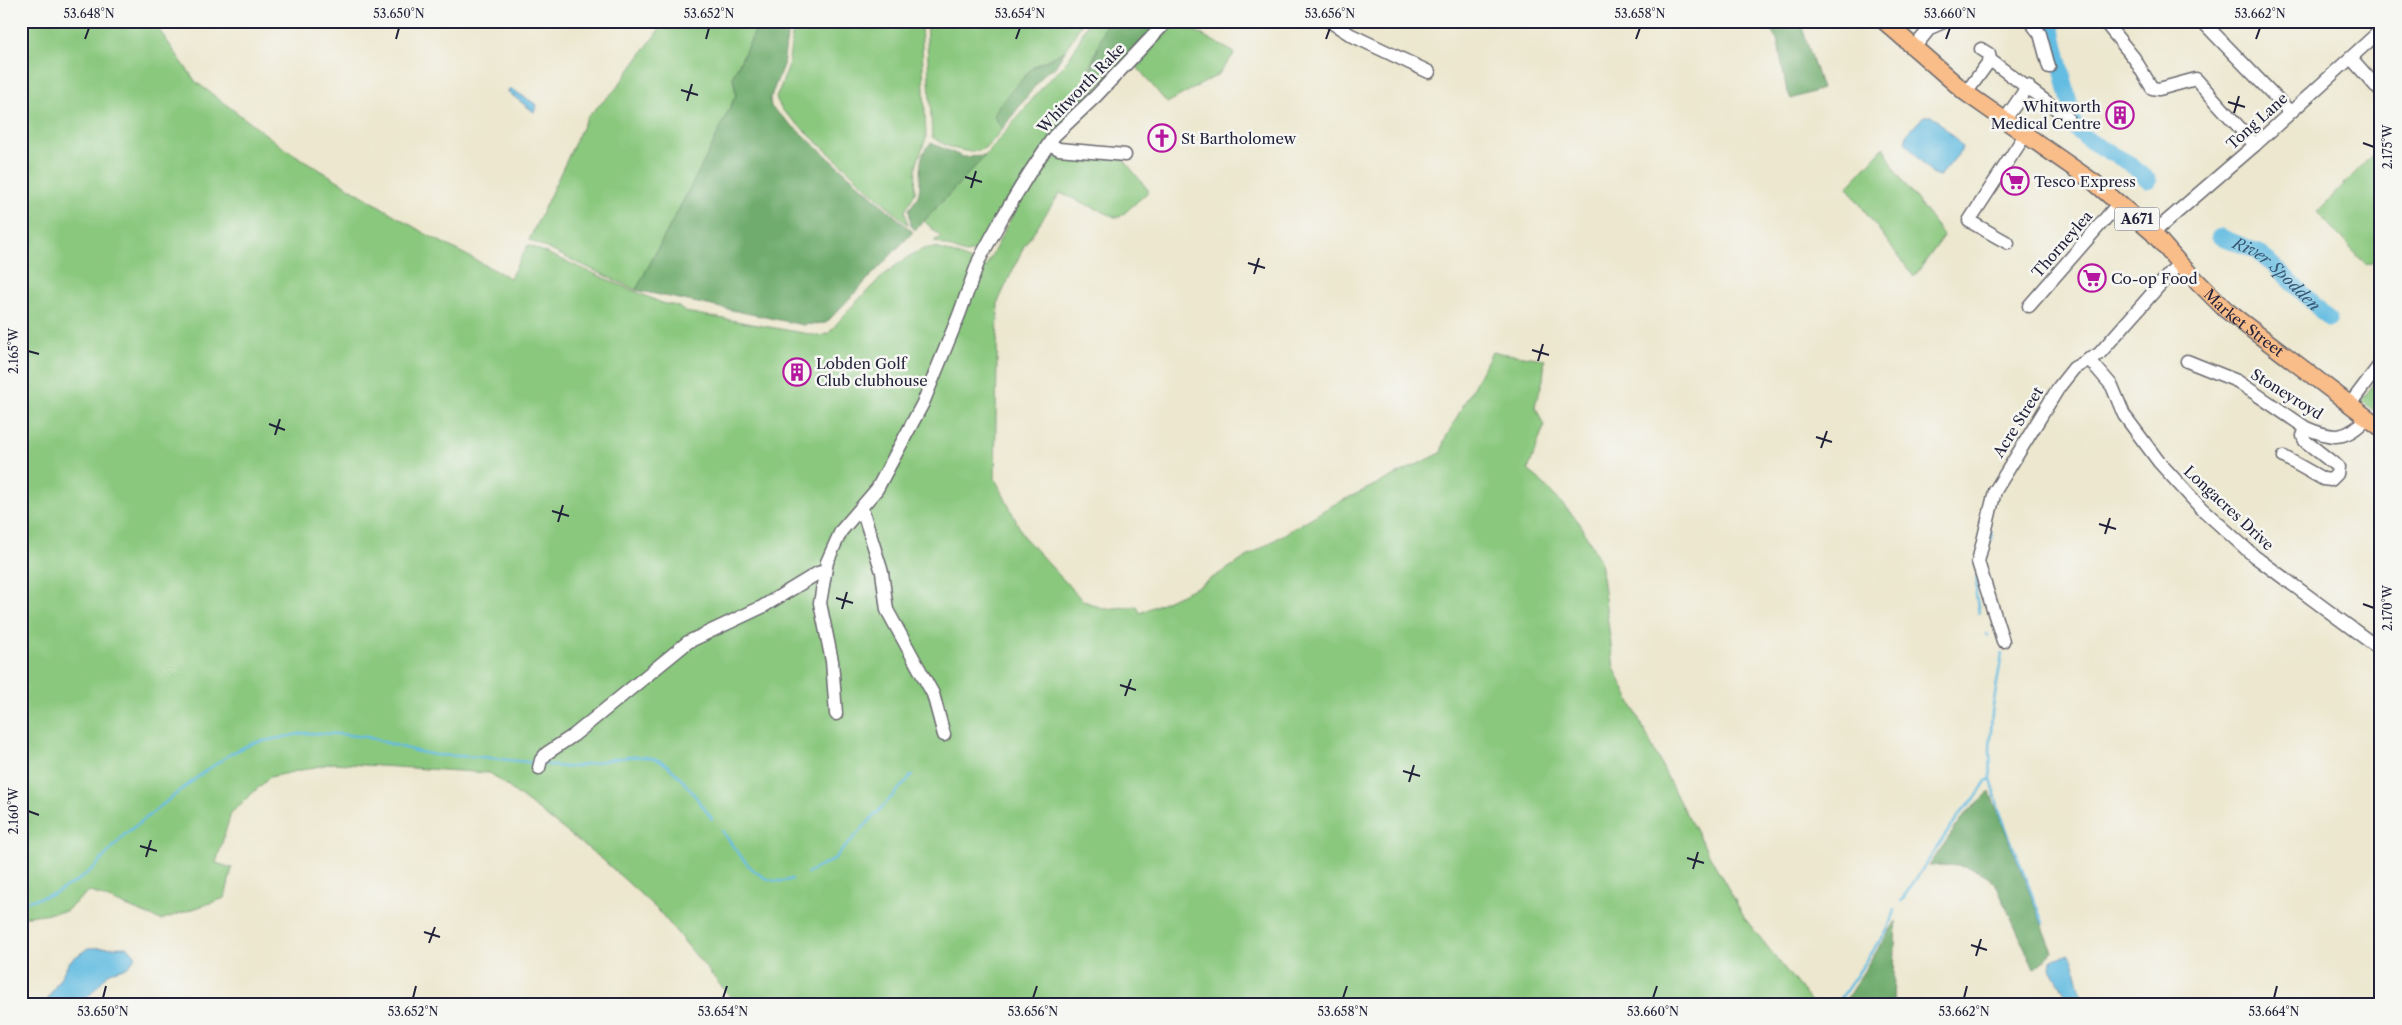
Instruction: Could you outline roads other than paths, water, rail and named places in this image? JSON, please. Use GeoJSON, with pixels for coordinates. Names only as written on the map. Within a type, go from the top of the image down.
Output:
{"type":"FeatureCollection","features":[{"type":"Feature","properties":{"kind":"main road","name":"Market Street"},"geometry":{"type":"LineString","coordinates":[[1884,21],[1966,93],[2004,121],[2057,155],[2119,203],[2153,233],[2179,263],[2226,310],[2381,428]]}},
{"type":"Feature","properties":{"kind":"street","name":"Whitworth Rake"},"geometry":{"type":"LineString","coordinates":[[836,714],[832,661],[820,603],[825,571],[841,531],[862,509],[877,489],[923,404],[960,315],[979,260],[1002,218],[1049,144],[1167,21]]}},
{"type":"Feature","properties":{"kind":"street"},"geometry":{"type":"LineString","coordinates":[[1329,21],[1351,35],[1429,72]]}},
{"type":"Feature","properties":{"kind":"street"},"geometry":{"type":"LineString","coordinates":[[1914,48],[1924,27],[1946,21]]}},
{"type":"Feature","properties":{"kind":"street"},"geometry":{"type":"LineString","coordinates":[[2030,21],[2040,34],[2048,67]]}},
{"type":"Feature","properties":{"kind":"street"},"geometry":{"type":"LineString","coordinates":[[2104,21],[2134,58],[2152,88],[2159,89],[2196,79],[2255,145]]}},
{"type":"Feature","properties":{"kind":"street"},"geometry":{"type":"LineString","coordinates":[[2202,21],[2290,112]]}},
{"type":"Feature","properties":{"kind":"street","name":"Tong Lane"},"geometry":{"type":"LineString","coordinates":[[2153,233],[2255,145],[2381,30]]}},
{"type":"Feature","properties":{"kind":"street"},"geometry":{"type":"LineString","coordinates":[[1966,93],[1990,60],[1990,54],[1981,49]]}},
{"type":"Feature","properties":{"kind":"street"},"geometry":{"type":"LineString","coordinates":[[2351,58],[2381,92]]}},
{"type":"Feature","properties":{"kind":"street"},"geometry":{"type":"LineString","coordinates":[[1990,60],[2028,86],[2067,117]]}},
{"type":"Feature","properties":{"kind":"street"},"geometry":{"type":"LineString","coordinates":[[2004,121],[2028,86]]}},
{"type":"Feature","properties":{"kind":"street"},"geometry":{"type":"LineString","coordinates":[[2008,243],[1969,221],[2025,135]]}},
{"type":"Feature","properties":{"kind":"street"},"geometry":{"type":"LineString","coordinates":[[1049,144],[1059,149],[1125,155]]}},
{"type":"Feature","properties":{"kind":"street","name":"Thorneylea"},"geometry":{"type":"LineString","coordinates":[[2029,306],[2119,203]]}},
{"type":"Feature","properties":{"kind":"street","name":"Acre Street"},"geometry":{"type":"LineString","coordinates":[[2003,641],[1978,562],[1995,491],[2059,387],[2074,368],[2099,354],[2179,263]]}},
{"type":"Feature","properties":{"kind":"street","name":"Longacres Drive"},"geometry":{"type":"LineString","coordinates":[[2089,359],[2112,386],[2124,414],[2159,462],[2200,507],[2254,556],[2381,650]]}},
{"type":"Feature","properties":{"kind":"street","name":"Stoneyroyd"},"geometry":{"type":"LineString","coordinates":[[2187,361],[2237,381],[2306,428],[2330,436],[2344,435],[2357,429],[2368,417]]}},
{"type":"Feature","properties":{"kind":"street"},"geometry":{"type":"LineString","coordinates":[[2350,404],[2381,363]]}},
{"type":"Feature","properties":{"kind":"street"},"geometry":{"type":"LineString","coordinates":[[2284,457],[2323,479],[2331,480],[2334,478],[2338,467],[2304,441],[2303,436],[2306,428]]}},
{"type":"Feature","properties":{"kind":"street"},"geometry":{"type":"LineString","coordinates":[[862,509],[882,572],[887,610],[933,694],[944,735]]}},
{"type":"Feature","properties":{"kind":"street"},"geometry":{"type":"LineString","coordinates":[[539,768],[541,760],[547,753],[688,642],[746,615],[818,573],[825,571]]}},
{"type":"Feature","properties":{"kind":"water"},"geometry":{"type":"Polygon","coordinates":[[[510,88],[537,105],[534,112],[508,92],[510,88]]]}},
{"type":"Feature","properties":{"kind":"water"},"geometry":{"type":"Polygon","coordinates":[[[1924,116],[1933,116],[1962,146],[1961,151],[1940,176],[1932,174],[1905,142],[1907,134],[1924,116]]]}},
{"type":"Feature","properties":{"kind":"water"},"geometry":{"type":"Polygon","coordinates":[[[128,947],[136,956],[128,967],[110,972],[82,1004],[45,1004],[70,961],[88,948],[128,947]]]}},
{"type":"Feature","properties":{"kind":"water"},"geometry":{"type":"Polygon","coordinates":[[[2069,954],[2073,960],[2084,1004],[2071,1004],[2050,967],[2051,960],[2069,954]]]}},
{"type":"Feature","properties":{"kind":"waterway","name":"River Spodden"},"geometry":{"type":"LineString","coordinates":[[2049,21],[2076,130],[2091,142],[2129,163],[2149,181]]}},
{"type":"Feature","properties":{"kind":"waterway","name":"River Spodden"},"geometry":{"type":"LineString","coordinates":[[2219,236],[2256,251],[2274,265],[2329,319]]}},
{"type":"Feature","properties":{"kind":"waterway"},"geometry":{"type":"LineString","coordinates":[[1987,544],[1992,540],[1991,531]]}},
{"type":"Feature","properties":{"kind":"waterway"},"geometry":{"type":"LineString","coordinates":[[1977,575],[1976,595],[1979,613]]}},
{"type":"Feature","properties":{"kind":"waterway"},"geometry":{"type":"LineString","coordinates":[[2002,654],[1992,712],[1991,779],[1999,810],[2043,923]]}},
{"type":"Feature","properties":{"kind":"waterway"},"geometry":{"type":"LineString","coordinates":[[21,903],[53,894],[77,881],[95,867],[124,835],[204,772],[232,753],[253,743],[305,733],[338,734],[367,737],[435,755],[482,757],[535,763]]}},
{"type":"Feature","properties":{"kind":"waterway"},"geometry":{"type":"LineString","coordinates":[[544,764],[571,767],[621,758],[647,757],[659,760],[668,766],[692,791],[712,819]]}},
{"type":"Feature","properties":{"kind":"waterway"},"geometry":{"type":"LineString","coordinates":[[807,873],[833,860],[912,775]]}},
{"type":"Feature","properties":{"kind":"waterway"},"geometry":{"type":"LineString","coordinates":[[1901,901],[1961,812],[1975,798],[1986,781],[1991,779]]}},
{"type":"Feature","properties":{"kind":"waterway"},"geometry":{"type":"LineString","coordinates":[[722,831],[742,859],[760,875],[769,880],[792,879]]}},
{"type":"Feature","properties":{"kind":"waterway"},"geometry":{"type":"LineString","coordinates":[[1837,1004],[1888,929],[1894,910]]}},
{"type":"Feature","properties":{"kind":"place","name":"Whitworth Medical Centre"},"geometry":{"type":"Point","coordinates":[2120,115]}},
{"type":"Feature","properties":{"kind":"place","name":"St Bartholomew"},"geometry":{"type":"Point","coordinates":[1162,138]}},
{"type":"Feature","properties":{"kind":"place","name":"Tesco Express"},"geometry":{"type":"Point","coordinates":[2015,181]}},
{"type":"Feature","properties":{"kind":"place","name":"Co-op Food"},"geometry":{"type":"Point","coordinates":[2092,278]}},
{"type":"Feature","properties":{"kind":"place","name":"Lobden Golf Club clubhouse"},"geometry":{"type":"Point","coordinates":[797,372]}}]}
